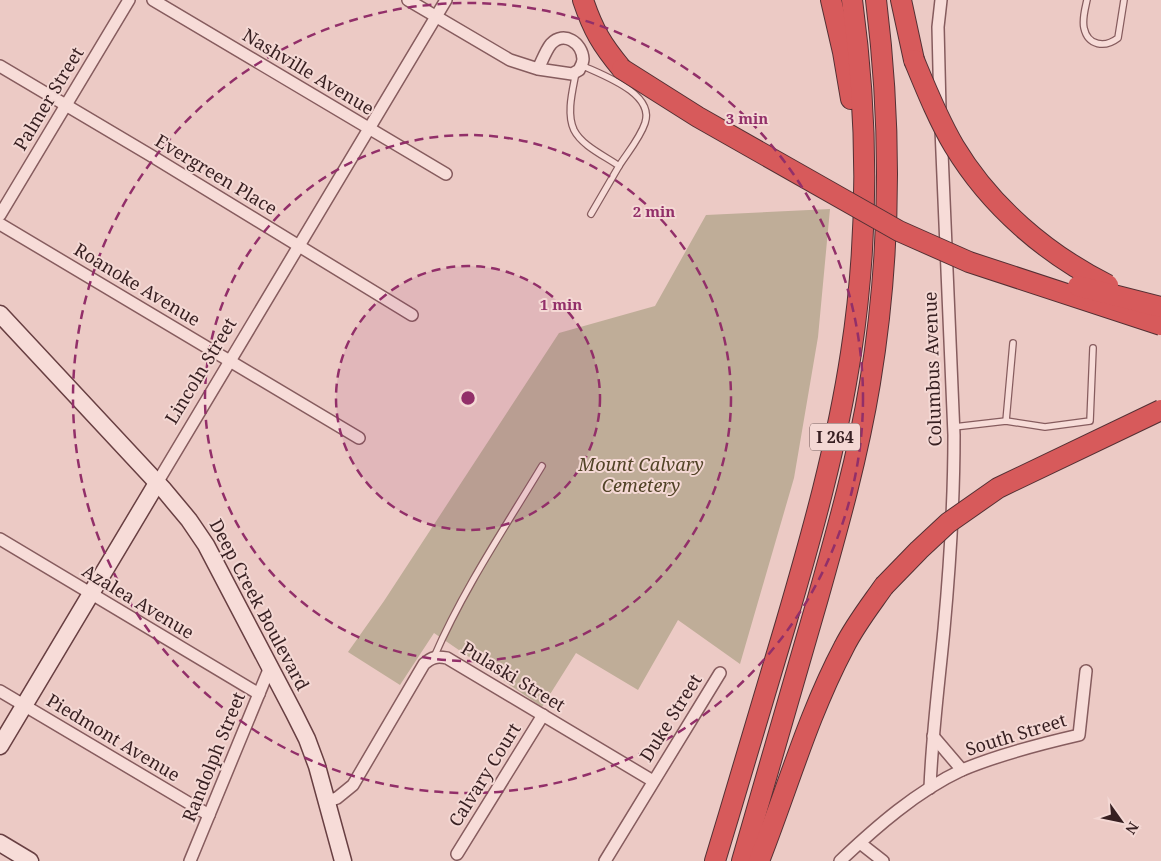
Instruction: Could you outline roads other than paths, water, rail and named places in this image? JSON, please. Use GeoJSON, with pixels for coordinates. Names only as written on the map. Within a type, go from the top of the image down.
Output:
{"type":"FeatureCollection","features":[{"type":"Feature","properties":{"kind":"highway"},"geometry":{"type":"LineString","coordinates":[[582,0],[594,32],[603,46],[626,65],[698,117],[899,232],[978,265],[1161,325]]}},
{"type":"Feature","properties":{"kind":"highway"},"geometry":{"type":"LineString","coordinates":[[596,0],[601,16],[626,65],[854,196],[945,244],[1046,278],[1161,306]]}},
{"type":"Feature","properties":{"kind":"highway"},"geometry":{"type":"LineString","coordinates":[[831,0],[843,52],[864,173]]}},
{"type":"Feature","properties":{"kind":"highway","name":"I 264"},"geometry":{"type":"LineString","coordinates":[[715,861],[812,532],[836,432],[851,354],[862,246],[864,173],[860,74],[852,0]]}},
{"type":"Feature","properties":{"kind":"highway","name":"I 264"},"geometry":{"type":"LineString","coordinates":[[742,861],[840,518],[856,457],[872,369],[883,279],[888,180],[886,96],[876,0]]}},
{"type":"Feature","properties":{"kind":"highway"},"geometry":{"type":"LineString","coordinates":[[901,0],[914,60],[927,91],[953,145],[981,184],[1006,212],[1035,238],[1064,260],[1085,274],[1117,290],[1161,306]]}},
{"type":"Feature","properties":{"kind":"highway"},"geometry":{"type":"LineString","coordinates":[[759,861],[803,744],[844,647],[863,615],[884,586],[948,523],[998,488],[1161,410]]}},
{"type":"Feature","properties":{"kind":"street","name":"Palmer Street"},"geometry":{"type":"LineString","coordinates":[[0,215],[129,0]]}},
{"type":"Feature","properties":{"kind":"street","name":"Nashville Avenue"},"geometry":{"type":"LineString","coordinates":[[153,0],[446,174]]}},
{"type":"Feature","properties":{"kind":"street"},"geometry":{"type":"LineString","coordinates":[[408,0],[510,60],[538,69],[572,74],[578,69],[583,60],[581,50],[575,41],[566,38],[558,40],[552,44],[538,69]]}},
{"type":"Feature","properties":{"kind":"street","name":"Lincoln Street"},"geometry":{"type":"LineString","coordinates":[[0,746],[446,0]]}},
{"type":"Feature","properties":{"kind":"street","name":"Columbus Avenue"},"geometry":{"type":"LineString","coordinates":[[930,788],[954,484],[954,427],[942,188],[938,27],[941,0]]}},
{"type":"Feature","properties":{"kind":"street","name":"Evergreen Place"},"geometry":{"type":"LineString","coordinates":[[0,66],[412,314]]}},
{"type":"Feature","properties":{"kind":"street","name":"Roanoke Avenue"},"geometry":{"type":"LineString","coordinates":[[0,224],[359,438]]}},
{"type":"Feature","properties":{"kind":"street","name":"Deep Creek Boulevard"},"geometry":{"type":"LineString","coordinates":[[0,314],[157,483],[189,520],[206,544],[306,739],[317,766],[343,861]]}},
{"type":"Feature","properties":{"kind":"street","name":"Azalea Avenue"},"geometry":{"type":"LineString","coordinates":[[0,539],[259,694]]}},
{"type":"Feature","properties":{"kind":"street","name":"Pulaski Street"},"geometry":{"type":"LineString","coordinates":[[326,802],[337,798],[353,785],[424,664],[434,657],[447,658],[653,781]]}},
{"type":"Feature","properties":{"kind":"street","name":"Randolph Street"},"geometry":{"type":"LineString","coordinates":[[190,861],[270,666]]}},
{"type":"Feature","properties":{"kind":"street","name":"South Street"},"geometry":{"type":"LineString","coordinates":[[840,861],[881,825],[930,788],[962,770],[1008,753],[1079,735],[1086,671]]}},
{"type":"Feature","properties":{"kind":"street","name":"Duke Street"},"geometry":{"type":"LineString","coordinates":[[604,861],[720,673]]}},
{"type":"Feature","properties":{"kind":"street","name":"Piedmont Avenue"},"geometry":{"type":"LineString","coordinates":[[0,691],[209,815]]}},
{"type":"Feature","properties":{"kind":"street","name":"Calvary Court"},"geometry":{"type":"LineString","coordinates":[[457,854],[543,715]]}},
{"type":"Feature","properties":{"kind":"street"},"geometry":{"type":"LineString","coordinates":[[933,736],[962,770]]}},
{"type":"Feature","properties":{"kind":"street"},"geometry":{"type":"LineString","coordinates":[[860,843],[883,861]]}},
{"type":"Feature","properties":{"kind":"street"},"geometry":{"type":"LineString","coordinates":[[0,844],[30,861]]}},
{"type":"Feature","properties":{"kind":"lane"},"geometry":{"type":"LineString","coordinates":[[1087,0],[1084,29],[1089,39],[1100,45],[1111,44],[1118,38],[1124,0]]}},
{"type":"Feature","properties":{"kind":"lane"},"geometry":{"type":"LineString","coordinates":[[592,214],[619,166],[640,134],[646,121],[645,106],[638,96],[628,90],[578,69],[571,103],[571,119],[574,130],[582,140],[619,166]]}},
{"type":"Feature","properties":{"kind":"lane"},"geometry":{"type":"LineString","coordinates":[[1006,420],[1014,343]]}},
{"type":"Feature","properties":{"kind":"lane"},"geometry":{"type":"LineString","coordinates":[[954,427],[1006,420],[1045,427],[1090,421],[1093,348]]}},
{"type":"Feature","properties":{"kind":"lane"},"geometry":{"type":"LineString","coordinates":[[434,657],[464,595],[542,466]]}},
{"type":"Feature","properties":{"kind":"park label","name":"Mount Calvary Cemetery"},"geometry":{"type":"Point","coordinates":[641,475]}}]}
